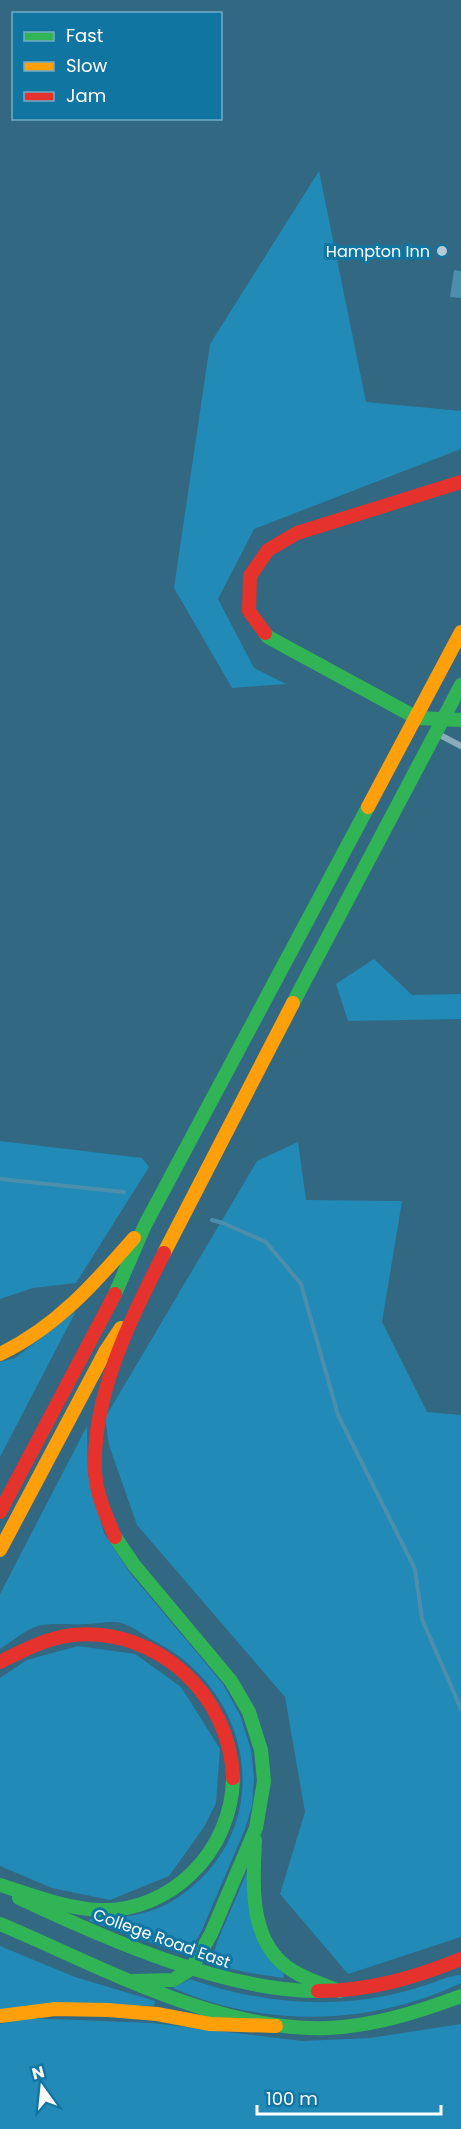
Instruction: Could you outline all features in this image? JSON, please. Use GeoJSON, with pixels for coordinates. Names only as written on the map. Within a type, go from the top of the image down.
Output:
{"type":"FeatureCollection","features":[{"type":"Feature","properties":{"kind":"main road"},"geometry":{"type":"LineString","coordinates":[[461,482],[297,533],[268,550],[250,576],[249,611],[268,637],[417,717],[461,720]]}},
{"type":"Feature","properties":{"kind":"main road"},"geometry":{"type":"LineString","coordinates":[[0,1512],[120,1285],[145,1225],[461,632]]}},
{"type":"Feature","properties":{"kind":"main road"},"geometry":{"type":"LineString","coordinates":[[340,1991],[290,1970],[273,1953],[259,1932],[252,1896],[256,1828],[264,1781],[261,1750],[249,1712],[231,1681],[134,1565],[115,1537],[103,1508],[95,1472],[98,1419],[115,1362],[142,1297],[281,1026],[461,685]]}},
{"type":"Feature","properties":{"kind":"main road"},"geometry":{"type":"LineString","coordinates":[[0,1354],[46,1328],[83,1296],[145,1225]]}},
{"type":"Feature","properties":{"kind":"main road"},"geometry":{"type":"LineString","coordinates":[[0,1550],[105,1352],[142,1297]]}},
{"type":"Feature","properties":{"kind":"main road"},"geometry":{"type":"LineString","coordinates":[[0,1662],[16,1650],[52,1637],[93,1633],[139,1643],[175,1663],[197,1682],[219,1715],[231,1751],[234,1786],[227,1821],[213,1850],[187,1880],[148,1903],[114,1910],[81,1908],[0,1887]]}},
{"type":"Feature","properties":{"kind":"main road"},"geometry":{"type":"LineString","coordinates":[[134,1981],[173,1980],[191,1969],[211,1934],[256,1828]]}},
{"type":"Feature","properties":{"kind":"main road","name":"College Road East"},"geometry":{"type":"LineString","coordinates":[[0,1887],[72,1923],[191,1969],[244,1983],[295,1990],[340,1991],[383,1985],[430,1972],[461,1959]]}},
{"type":"Feature","properties":{"kind":"main road"},"geometry":{"type":"LineString","coordinates":[[0,1924],[213,2012],[276,2026]]}},
{"type":"Feature","properties":{"kind":"main road"},"geometry":{"type":"LineString","coordinates":[[0,2016],[55,2009],[108,2010],[157,2014],[210,2024],[328,2028],[379,2022],[422,2011],[461,1996]]}},
{"type":"Feature","properties":{"kind":"street"},"geometry":{"type":"LineString","coordinates":[[417,717],[436,733],[461,746]]}},
{"type":"Feature","properties":{"kind":"shaded area"},"geometry":{"type":"Polygon","coordinates":[[[319,171],[366,402],[461,411],[461,449],[254,529],[218,599],[254,668],[286,684],[232,688],[174,588],[210,344],[319,171]]]}},
{"type":"Feature","properties":{"kind":"shaded area"},"geometry":{"type":"Polygon","coordinates":[[[454,270],[461,271],[461,298],[450,297],[454,270]]]}},
{"type":"Feature","properties":{"kind":"shaded area"},"geometry":{"type":"Polygon","coordinates":[[[374,959],[412,995],[461,994],[461,1019],[348,1021],[336,984],[374,959]]]}},
{"type":"Feature","properties":{"kind":"shaded area"},"geometry":{"type":"Polygon","coordinates":[[[0,1141],[142,1158],[149,1167],[76,1283],[33,1288],[0,1299],[0,1141]]]}},
{"type":"Feature","properties":{"kind":"shaded area"},"geometry":{"type":"Polygon","coordinates":[[[298,1142],[306,1200],[402,1201],[382,1322],[427,1412],[461,1415],[461,1937],[348,1974],[280,1894],[305,1812],[285,1697],[137,1525],[109,1445],[105,1418],[257,1161],[298,1142]]]}},
{"type":"Feature","properties":{"kind":"shaded area"},"geometry":{"type":"Polygon","coordinates":[[[76,1311],[0,1457],[0,1362],[15,1358],[76,1311]]]}},
{"type":"Feature","properties":{"kind":"shaded area"},"geometry":{"type":"Polygon","coordinates":[[[87,1426],[88,1475],[104,1533],[130,1573],[223,1684],[240,1715],[251,1750],[254,1778],[252,1806],[245,1829],[202,1930],[192,1946],[180,1951],[174,1951],[89,1921],[90,1919],[144,1913],[174,1900],[207,1873],[229,1840],[240,1805],[242,1768],[234,1731],[217,1697],[192,1667],[135,1629],[117,1622],[40,1625],[0,1649],[0,1594],[87,1426]]]}},
{"type":"Feature","properties":{"kind":"shaded area"},"geometry":{"type":"Polygon","coordinates":[[[78,1646],[135,1654],[181,1687],[220,1749],[216,1803],[204,1827],[169,1876],[110,1900],[52,1888],[0,1866],[0,1678],[27,1660],[78,1646]]]}},
{"type":"Feature","properties":{"kind":"shaded area"},"geometry":{"type":"Polygon","coordinates":[[[247,1872],[283,1978],[211,1964],[217,1942],[247,1872]]]}},
{"type":"Feature","properties":{"kind":"shaded area"},"geometry":{"type":"Polygon","coordinates":[[[0,1946],[75,1977],[155,2001],[154,2006],[0,2010],[0,1946]]]}},
{"type":"Feature","properties":{"kind":"shaded area"},"geometry":{"type":"Polygon","coordinates":[[[461,1975],[461,1983],[391,2008],[317,2017],[244,2010],[208,2001],[173,1988],[190,1979],[264,1998],[339,2002],[390,1995],[461,1975]]]}},
{"type":"Feature","properties":{"kind":"shaded area"},"geometry":{"type":"Polygon","coordinates":[[[25,2018],[153,2023],[302,2041],[370,2038],[461,2024],[461,2129],[0,2129],[0,2024],[25,2018]]]}},
{"type":"Feature","properties":{"kind":"waterway"},"geometry":{"type":"LineString","coordinates":[[0,1179],[124,1192]]}},
{"type":"Feature","properties":{"kind":"waterway"},"geometry":{"type":"LineString","coordinates":[[212,1220],[266,1242],[301,1284],[338,1415],[415,1569],[422,1619],[461,1709]]}},
{"type":"Feature","properties":{"kind":"traffic: fast"},"geometry":{"type":"LineString","coordinates":[[265,633],[268,637],[417,718],[461,720]]}},
{"type":"Feature","properties":{"kind":"traffic: fast"},"geometry":{"type":"LineString","coordinates":[[293,1003],[461,685]]}},
{"type":"Feature","properties":{"kind":"traffic: fast"},"geometry":{"type":"LineString","coordinates":[[115,1294],[145,1225],[368,807]]}},
{"type":"Feature","properties":{"kind":"traffic: fast"},"geometry":{"type":"LineString","coordinates":[[115,1537],[134,1565],[231,1681],[249,1712],[261,1750],[264,1781],[256,1828],[211,1934],[191,1969],[173,1980],[134,1981]]}},
{"type":"Feature","properties":{"kind":"traffic: fast"},"geometry":{"type":"LineString","coordinates":[[0,1885],[48,1901],[85,1909],[125,1908],[150,1901],[173,1889],[209,1853],[222,1830],[230,1805],[233,1778]]}},
{"type":"Feature","properties":{"kind":"traffic: fast"},"geometry":{"type":"LineString","coordinates":[[255,1840],[256,1912],[268,1945],[278,1959],[293,1971],[340,1991]]}},
{"type":"Feature","properties":{"kind":"traffic: fast"},"geometry":{"type":"LineString","coordinates":[[19,1898],[165,1960],[243,1982],[281,1989],[318,1991]]}},
{"type":"Feature","properties":{"kind":"traffic: fast"},"geometry":{"type":"LineString","coordinates":[[0,1924],[118,1976],[202,2008],[244,2019],[286,2026],[345,2027],[412,2013],[461,1996]]}},
{"type":"Feature","properties":{"kind":"traffic: slow"},"geometry":{"type":"LineString","coordinates":[[368,807],[461,632]]}},
{"type":"Feature","properties":{"kind":"traffic: slow"},"geometry":{"type":"LineString","coordinates":[[164,1253],[293,1003]]}},
{"type":"Feature","properties":{"kind":"traffic: slow"},"geometry":{"type":"LineString","coordinates":[[0,1354],[56,1318],[89,1288],[134,1238]]}},
{"type":"Feature","properties":{"kind":"traffic: slow"},"geometry":{"type":"LineString","coordinates":[[0,1550],[105,1352],[121,1328]]}},
{"type":"Feature","properties":{"kind":"traffic: slow"},"geometry":{"type":"LineString","coordinates":[[0,2016],[55,2009],[108,2010],[157,2014],[210,2024],[276,2026]]}},
{"type":"Feature","properties":{"kind":"traffic: jam"},"geometry":{"type":"LineString","coordinates":[[265,633],[249,611],[250,576],[268,550],[297,533],[461,482]]}},
{"type":"Feature","properties":{"kind":"traffic: jam"},"geometry":{"type":"LineString","coordinates":[[115,1537],[97,1488],[96,1442],[100,1414],[116,1358],[164,1253]]}},
{"type":"Feature","properties":{"kind":"traffic: jam"},"geometry":{"type":"LineString","coordinates":[[0,1512],[115,1294]]}},
{"type":"Feature","properties":{"kind":"traffic: jam"},"geometry":{"type":"LineString","coordinates":[[0,1662],[44,1642],[73,1635],[104,1635],[133,1642],[160,1655],[184,1672],[203,1694],[219,1720],[229,1748],[233,1778]]}},
{"type":"Feature","properties":{"kind":"traffic: jam"},"geometry":{"type":"LineString","coordinates":[[318,1991],[355,1989],[391,1982],[461,1959]]}},
{"type":"Feature","properties":{"kind":"place","name":"Hampton Inn"},"geometry":{"type":"Point","coordinates":[442,251]}}]}
